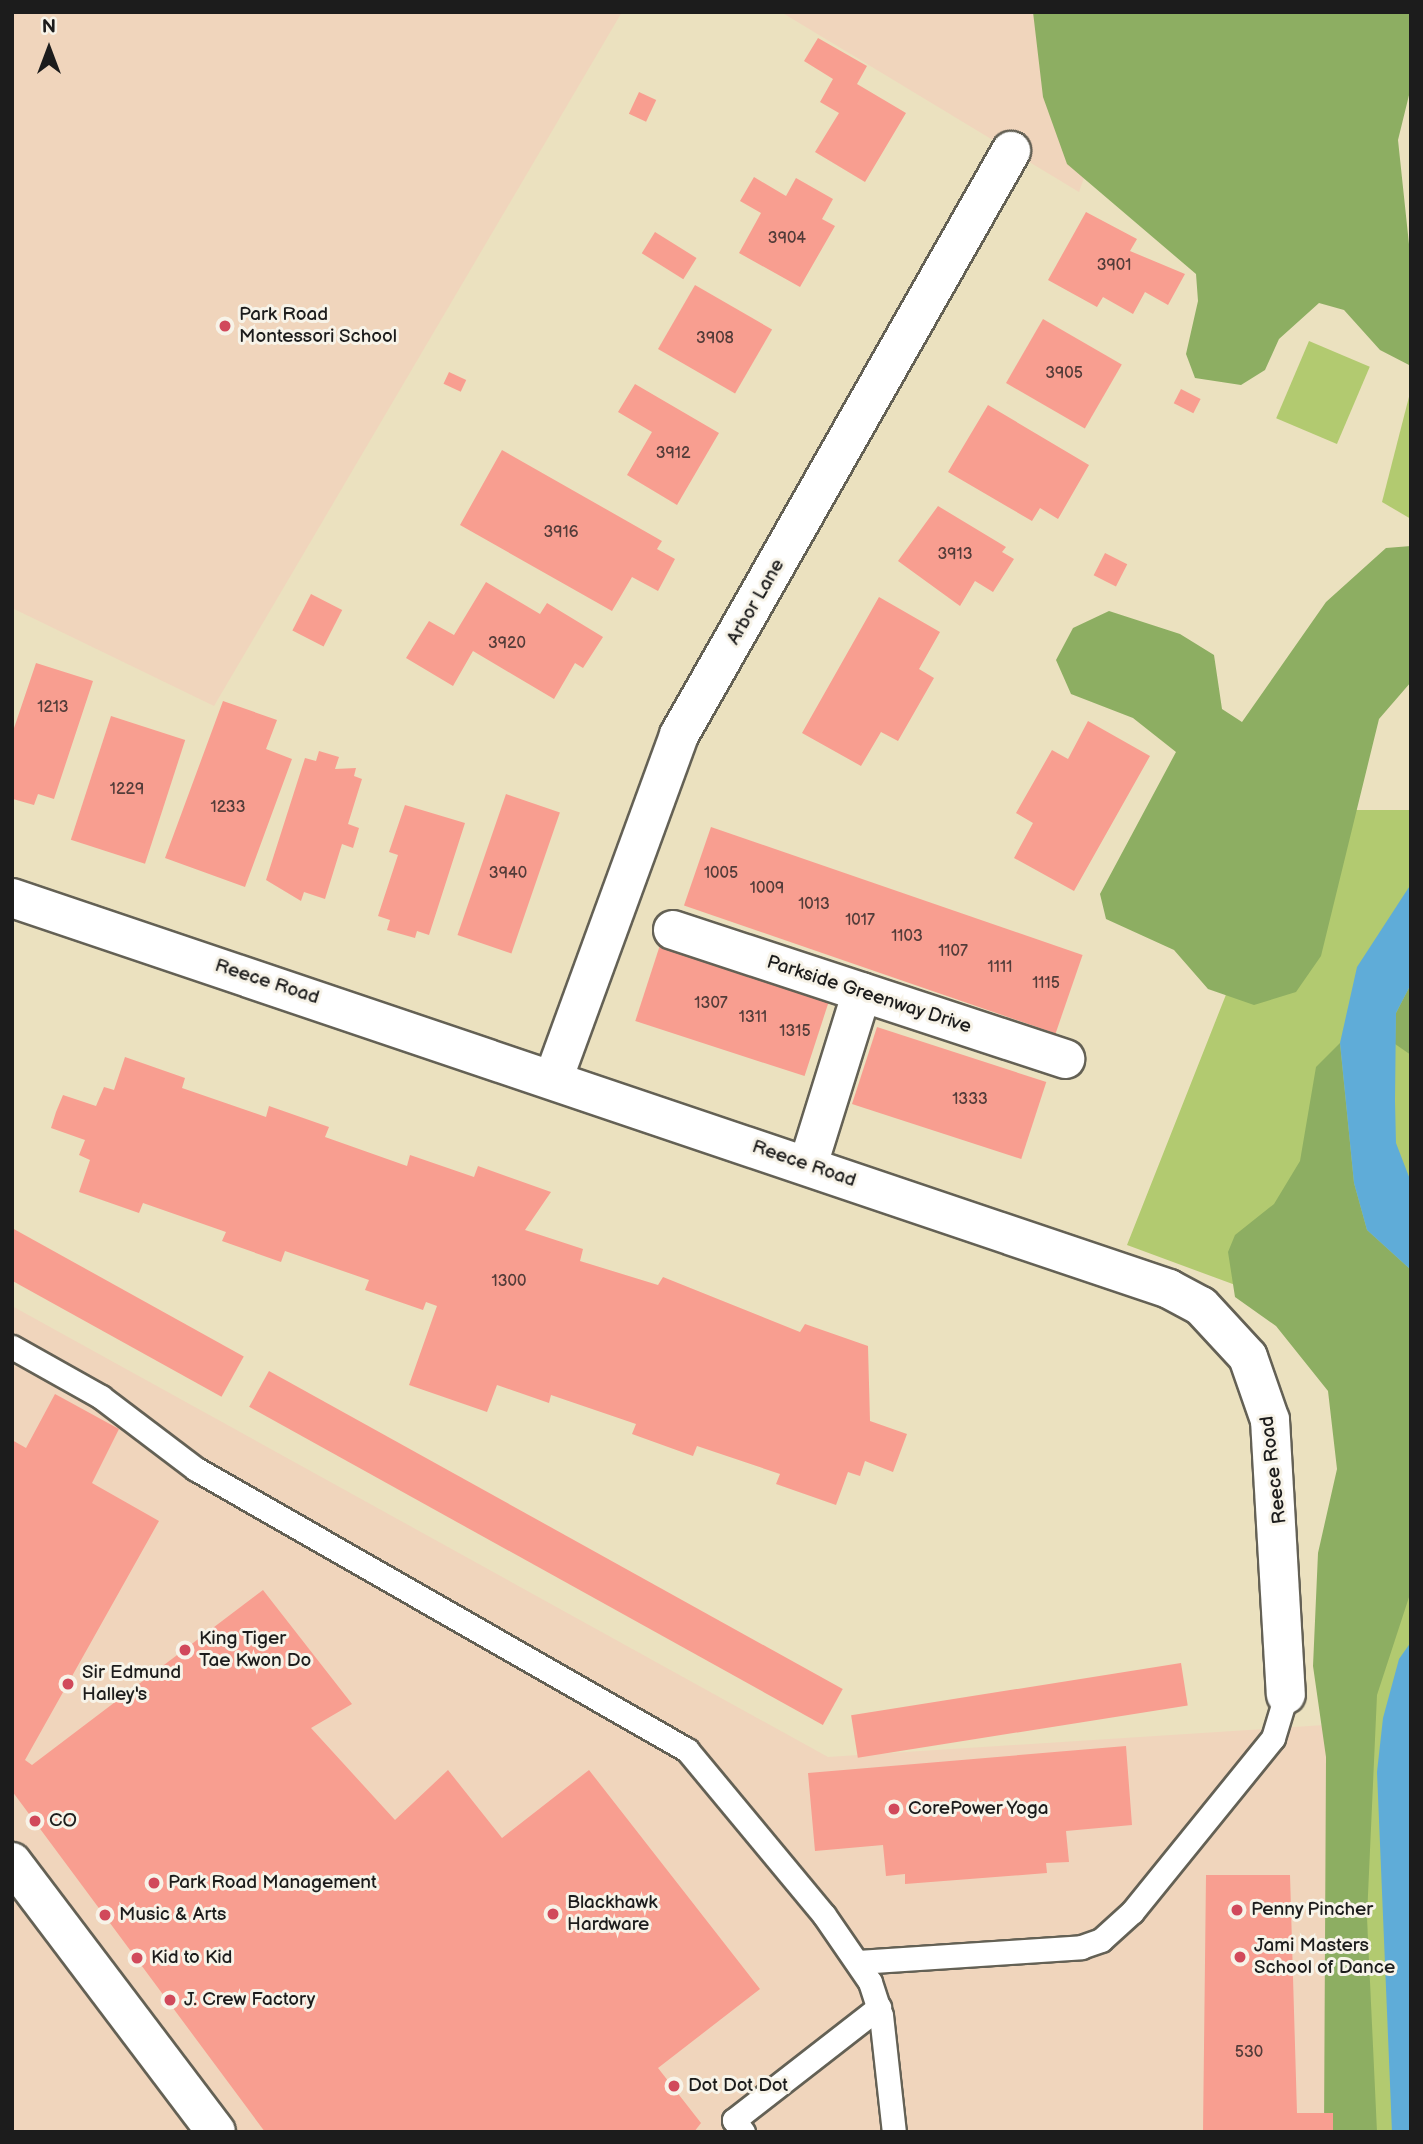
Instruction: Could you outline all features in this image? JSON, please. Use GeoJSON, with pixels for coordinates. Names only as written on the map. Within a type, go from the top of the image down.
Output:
{"type":"FeatureCollection","features":[{"type":"Feature","properties":{"kind":"street","name":"Arbor Lane"},"geometry":{"type":"LineString","coordinates":[[554,1077],[680,735],[1011,151]]}},
{"type":"Feature","properties":{"kind":"street","name":"Reece Road"},"geometry":{"type":"LineString","coordinates":[[12,898],[554,1077],[1170,1289],[1229,1330],[1248,1357],[1270,1420],[1286,1695]]}},
{"type":"Feature","properties":{"kind":"street","name":"Parkside Greenway Drive"},"geometry":{"type":"LineString","coordinates":[[673,930],[1065,1059]]}},
{"type":"Feature","properties":{"kind":"street"},"geometry":{"type":"LineString","coordinates":[[808,1165],[862,992]]}},
{"type":"Feature","properties":{"kind":"street"},"geometry":{"type":"LineString","coordinates":[[12,1862],[216,2132]]}},
{"type":"Feature","properties":{"kind":"lane"},"geometry":{"type":"LineString","coordinates":[[12,1347],[101,1397],[204,1474],[687,1750],[858,1962],[878,2007],[894,2132]]}},
{"type":"Feature","properties":{"kind":"lane"},"geometry":{"type":"LineString","coordinates":[[858,1962],[1081,1947],[1101,1940],[1132,1912],[1273,1738],[1286,1695]]}},
{"type":"Feature","properties":{"kind":"lane"},"geometry":{"type":"LineString","coordinates":[[743,2132],[734,2120],[878,2007]]}},
{"type":"Feature","properties":{"kind":"shaded area","name":"Park Road Montessori School"},"geometry":{"type":"Polygon","coordinates":[[[12,12],[622,12],[214,706],[12,608],[12,12]]]}},
{"type":"Feature","properties":{"kind":"shaded area"},"geometry":{"type":"Polygon","coordinates":[[[781,12],[1141,12],[1079,192],[781,12]]]}},
{"type":"Feature","properties":{"kind":"shaded area"},"geometry":{"type":"Polygon","coordinates":[[[12,1306],[828,1757],[1341,1724],[1359,2132],[12,2132],[12,1306]]]}},
{"type":"Feature","properties":{"kind":"green space"},"geometry":{"type":"Polygon","coordinates":[[[1033,12],[1409,12],[1411,87],[1398,140],[1411,263],[1411,366],[1380,350],[1344,310],[1319,303],[1279,339],[1265,370],[1241,385],[1195,378],[1186,354],[1198,301],[1196,274],[1067,164],[1043,97],[1033,12]]]}},
{"type":"Feature","properties":{"kind":"green space"},"geometry":{"type":"Polygon","coordinates":[[[1309,341],[1370,367],[1337,444],[1276,418],[1309,341]]]}},
{"type":"Feature","properties":{"kind":"green space"},"geometry":{"type":"Polygon","coordinates":[[[1411,389],[1411,519],[1382,502],[1411,389]]]}},
{"type":"Feature","properties":{"kind":"green space"},"geometry":{"type":"Polygon","coordinates":[[[1411,546],[1411,682],[1379,719],[1321,956],[1296,992],[1254,1005],[1208,989],[1174,950],[1106,919],[1100,894],[1176,752],[1133,718],[1071,694],[1056,660],[1073,628],[1109,611],[1180,634],[1214,655],[1222,709],[1242,722],[1326,602],[1386,548],[1411,546]]]}},
{"type":"Feature","properties":{"kind":"green space"},"geometry":{"type":"Polygon","coordinates":[[[1299,810],[1411,810],[1411,2132],[1376,2132],[1358,1726],[1376,1337],[1127,1245],[1299,810]]]}},
{"type":"Feature","properties":{"kind":"green space"},"geometry":{"type":"Polygon","coordinates":[[[1411,984],[1411,1055],[1395,1044],[1396,1013],[1411,984]]]}},
{"type":"Feature","properties":{"kind":"green space"},"geometry":{"type":"Polygon","coordinates":[[[1340,1043],[1354,1183],[1367,1230],[1411,1270],[1411,1591],[1377,1695],[1367,1917],[1377,2132],[1324,2132],[1326,1757],[1313,1666],[1318,1553],[1337,1469],[1328,1391],[1276,1326],[1235,1297],[1228,1252],[1235,1235],[1274,1204],[1300,1161],[1316,1067],[1340,1043]]]}},
{"type":"Feature","properties":{"kind":"water"},"geometry":{"type":"Polygon","coordinates":[[[1411,884],[1411,984],[1396,1013],[1395,1101],[1396,1143],[1411,1182],[1411,1270],[1367,1230],[1354,1183],[1340,1043],[1357,967],[1411,884]]]}},
{"type":"Feature","properties":{"kind":"water"},"geometry":{"type":"Polygon","coordinates":[[[1411,1642],[1411,2132],[1392,2132],[1377,1772],[1383,1718],[1399,1659],[1411,1642]]]}},
{"type":"Feature","properties":{"kind":"building"},"geometry":{"type":"Polygon","coordinates":[[[818,38],[867,66],[857,84],[906,113],[865,182],[815,152],[839,113],[820,102],[833,79],[804,61],[818,38]]]}},
{"type":"Feature","properties":{"kind":"building"},"geometry":{"type":"Polygon","coordinates":[[[639,92],[656,100],[646,122],[629,114],[639,92]]]}},
{"type":"Feature","properties":{"kind":"building"},"geometry":{"type":"Polygon","coordinates":[[[754,177],[786,196],[796,178],[833,199],[822,219],[835,226],[800,287],[739,253],[761,213],[740,201],[754,177]]]}},
{"type":"Feature","properties":{"kind":"building"},"geometry":{"type":"Polygon","coordinates":[[[1086,212],[1137,239],[1130,251],[1185,274],[1168,305],[1145,292],[1133,314],[1103,297],[1097,307],[1048,280],[1086,212]]]}},
{"type":"Feature","properties":{"kind":"building"},"geometry":{"type":"Polygon","coordinates":[[[655,232],[697,258],[683,279],[642,253],[655,232]]]}},
{"type":"Feature","properties":{"kind":"building"},"geometry":{"type":"Polygon","coordinates":[[[695,285],[772,330],[735,394],[658,349],[695,285]]]}},
{"type":"Feature","properties":{"kind":"building"},"geometry":{"type":"Polygon","coordinates":[[[1043,319],[1122,365],[1085,429],[1006,383],[1043,319]]]}},
{"type":"Feature","properties":{"kind":"building"},"geometry":{"type":"Polygon","coordinates":[[[449,372],[466,380],[461,392],[444,384],[449,372]]]}},
{"type":"Feature","properties":{"kind":"building"},"geometry":{"type":"Polygon","coordinates":[[[635,384],[719,433],[677,505],[627,475],[652,432],[618,412],[635,384]]]}},
{"type":"Feature","properties":{"kind":"building"},"geometry":{"type":"Polygon","coordinates":[[[1181,389],[1201,399],[1193,413],[1174,403],[1181,389]]]}},
{"type":"Feature","properties":{"kind":"building"},"geometry":{"type":"Polygon","coordinates":[[[988,405],[1089,465],[1058,519],[1040,508],[1032,521],[948,472],[988,405]]]}},
{"type":"Feature","properties":{"kind":"building"},"geometry":{"type":"Polygon","coordinates":[[[502,450],[662,541],[657,549],[675,559],[658,591],[632,577],[612,611],[460,525],[502,450]]]}},
{"type":"Feature","properties":{"kind":"building"},"geometry":{"type":"Polygon","coordinates":[[[938,506],[1006,547],[1002,552],[1014,559],[993,592],[975,581],[960,606],[898,561],[938,506]]]}},
{"type":"Feature","properties":{"kind":"building"},"geometry":{"type":"Polygon","coordinates":[[[1105,553],[1127,564],[1116,587],[1094,575],[1105,553]]]}},
{"type":"Feature","properties":{"kind":"building"},"geometry":{"type":"Polygon","coordinates":[[[486,582],[540,614],[547,603],[603,637],[583,668],[575,663],[554,699],[473,651],[453,686],[406,658],[429,621],[454,635],[486,582]]]}},
{"type":"Feature","properties":{"kind":"building"},"geometry":{"type":"Polygon","coordinates":[[[311,594],[342,610],[324,646],[292,631],[311,594]]]}},
{"type":"Feature","properties":{"kind":"building"},"geometry":{"type":"Polygon","coordinates":[[[879,597],[940,632],[919,669],[934,678],[898,741],[881,732],[861,766],[802,733],[879,597]]]}},
{"type":"Feature","properties":{"kind":"building"},"geometry":{"type":"Polygon","coordinates":[[[36,663],[93,681],[54,799],[38,794],[34,805],[13,799],[12,734],[36,663]]]}},
{"type":"Feature","properties":{"kind":"building"},"geometry":{"type":"Polygon","coordinates":[[[223,701],[277,720],[266,749],[292,759],[245,887],[165,858],[223,701]]]}},
{"type":"Feature","properties":{"kind":"building"},"geometry":{"type":"Polygon","coordinates":[[[111,716],[185,740],[145,864],[71,840],[111,716]]]}},
{"type":"Feature","properties":{"kind":"building"},"geometry":{"type":"Polygon","coordinates":[[[1088,721],[1150,756],[1074,891],[1014,858],[1033,823],[1016,813],[1052,750],[1068,759],[1088,721]]]}},
{"type":"Feature","properties":{"kind":"building"},"geometry":{"type":"Polygon","coordinates":[[[319,751],[339,757],[335,769],[356,768],[354,776],[362,779],[348,824],[359,828],[353,848],[342,844],[325,899],[304,892],[301,901],[266,880],[305,758],[316,761],[319,751]]]}},
{"type":"Feature","properties":{"kind":"building"},"geometry":{"type":"Polygon","coordinates":[[[506,794],[560,813],[511,953],[457,935],[506,794]]]}},
{"type":"Feature","properties":{"kind":"building"},"geometry":{"type":"Polygon","coordinates":[[[405,805],[465,823],[429,935],[417,931],[415,938],[387,930],[390,920],[378,916],[398,855],[389,852],[405,805]]]}},
{"type":"Feature","properties":{"kind":"building"},"geometry":{"type":"Polygon","coordinates":[[[711,827],[1083,955],[1056,1033],[684,905],[711,827]]]}},
{"type":"Feature","properties":{"kind":"building"},"geometry":{"type":"Polygon","coordinates":[[[660,945],[829,1000],[805,1076],[635,1021],[660,945]]]}},
{"type":"Feature","properties":{"kind":"building"},"geometry":{"type":"Polygon","coordinates":[[[877,1027],[1046,1082],[1021,1159],[852,1104],[877,1027]]]}},
{"type":"Feature","properties":{"kind":"building"},"geometry":{"type":"Polygon","coordinates":[[[125,1057],[185,1078],[182,1088],[266,1117],[269,1106],[329,1127],[325,1137],[407,1166],[410,1155],[474,1177],[478,1166],[551,1192],[525,1230],[583,1249],[580,1261],[658,1285],[663,1277],[800,1332],[805,1324],[868,1346],[870,1421],[907,1434],[893,1472],[865,1461],[860,1476],[848,1472],[836,1505],[776,1484],[780,1474],[697,1446],[693,1456],[632,1434],[636,1424],[551,1395],[549,1403],[497,1385],[487,1412],[409,1385],[437,1306],[426,1302],[423,1310],[365,1290],[369,1280],[285,1251],[281,1262],[222,1241],[226,1232],[143,1203],[139,1213],[79,1192],[90,1160],[79,1155],[85,1140],[51,1128],[56,1112],[63,1095],[96,1106],[104,1087],[114,1090],[125,1057]]]}},
{"type":"Feature","properties":{"kind":"building"},"geometry":{"type":"Polygon","coordinates":[[[12,1228],[244,1356],[221,1397],[12,1281],[12,1228]]]}},
{"type":"Feature","properties":{"kind":"building"},"geometry":{"type":"Polygon","coordinates":[[[269,1371],[843,1689],[823,1725],[249,1407],[269,1371]]]}},
{"type":"Feature","properties":{"kind":"building"},"geometry":{"type":"Polygon","coordinates":[[[55,1394],[119,1429],[92,1483],[159,1521],[25,1760],[32,1765],[263,1590],[352,1704],[311,1728],[395,1820],[448,1770],[502,1838],[589,1770],[760,1989],[658,2068],[701,2123],[694,2132],[265,2132],[12,1791],[12,1440],[26,1448],[55,1394]]]}},
{"type":"Feature","properties":{"kind":"building"},"geometry":{"type":"Polygon","coordinates":[[[1181,1663],[1188,1705],[858,1758],[851,1715],[1181,1663]]]}},
{"type":"Feature","properties":{"kind":"building"},"geometry":{"type":"Polygon","coordinates":[[[1126,1746],[1132,1825],[1066,1831],[1069,1862],[1046,1863],[1047,1873],[905,1884],[905,1874],[886,1876],[883,1845],[815,1851],[808,1773],[1126,1746]]]}},
{"type":"Feature","properties":{"kind":"building"},"geometry":{"type":"Polygon","coordinates":[[[1206,1875],[1290,1875],[1297,2113],[1333,2113],[1333,2132],[1203,2132],[1206,1875]]]}},
{"type":"Feature","properties":{"kind":"place","name":"Park Road Montessori School"},"geometry":{"type":"Point","coordinates":[225,326]}},
{"type":"Feature","properties":{"kind":"place","name":"King Tiger Tae Kwon Do"},"geometry":{"type":"Point","coordinates":[185,1650]}},
{"type":"Feature","properties":{"kind":"place","name":"Sir Edmund Halley's"},"geometry":{"type":"Point","coordinates":[68,1684]}},
{"type":"Feature","properties":{"kind":"place","name":"CorePower Yoga"},"geometry":{"type":"Point","coordinates":[894,1809]}},
{"type":"Feature","properties":{"kind":"place","name":"CO"},"geometry":{"type":"Point","coordinates":[35,1821]}},
{"type":"Feature","properties":{"kind":"place","name":"Park Road Management"},"geometry":{"type":"Point","coordinates":[154,1883]}},
{"type":"Feature","properties":{"kind":"place","name":"Penny Pincher"},"geometry":{"type":"Point","coordinates":[1237,1910]}},
{"type":"Feature","properties":{"kind":"place","name":"Blackhawk Hardware"},"geometry":{"type":"Point","coordinates":[553,1914]}},
{"type":"Feature","properties":{"kind":"place","name":"Music & Arts"},"geometry":{"type":"Point","coordinates":[105,1915]}},
{"type":"Feature","properties":{"kind":"place","name":"Jami Masters School of Dance"},"geometry":{"type":"Point","coordinates":[1240,1957]}},
{"type":"Feature","properties":{"kind":"place","name":"Kid to Kid"},"geometry":{"type":"Point","coordinates":[137,1958]}},
{"type":"Feature","properties":{"kind":"place","name":"J. Crew Factory"},"geometry":{"type":"Point","coordinates":[170,2000]}},
{"type":"Feature","properties":{"kind":"place","name":"Dot Dot Dot"},"geometry":{"type":"Point","coordinates":[674,2086]}}]}
